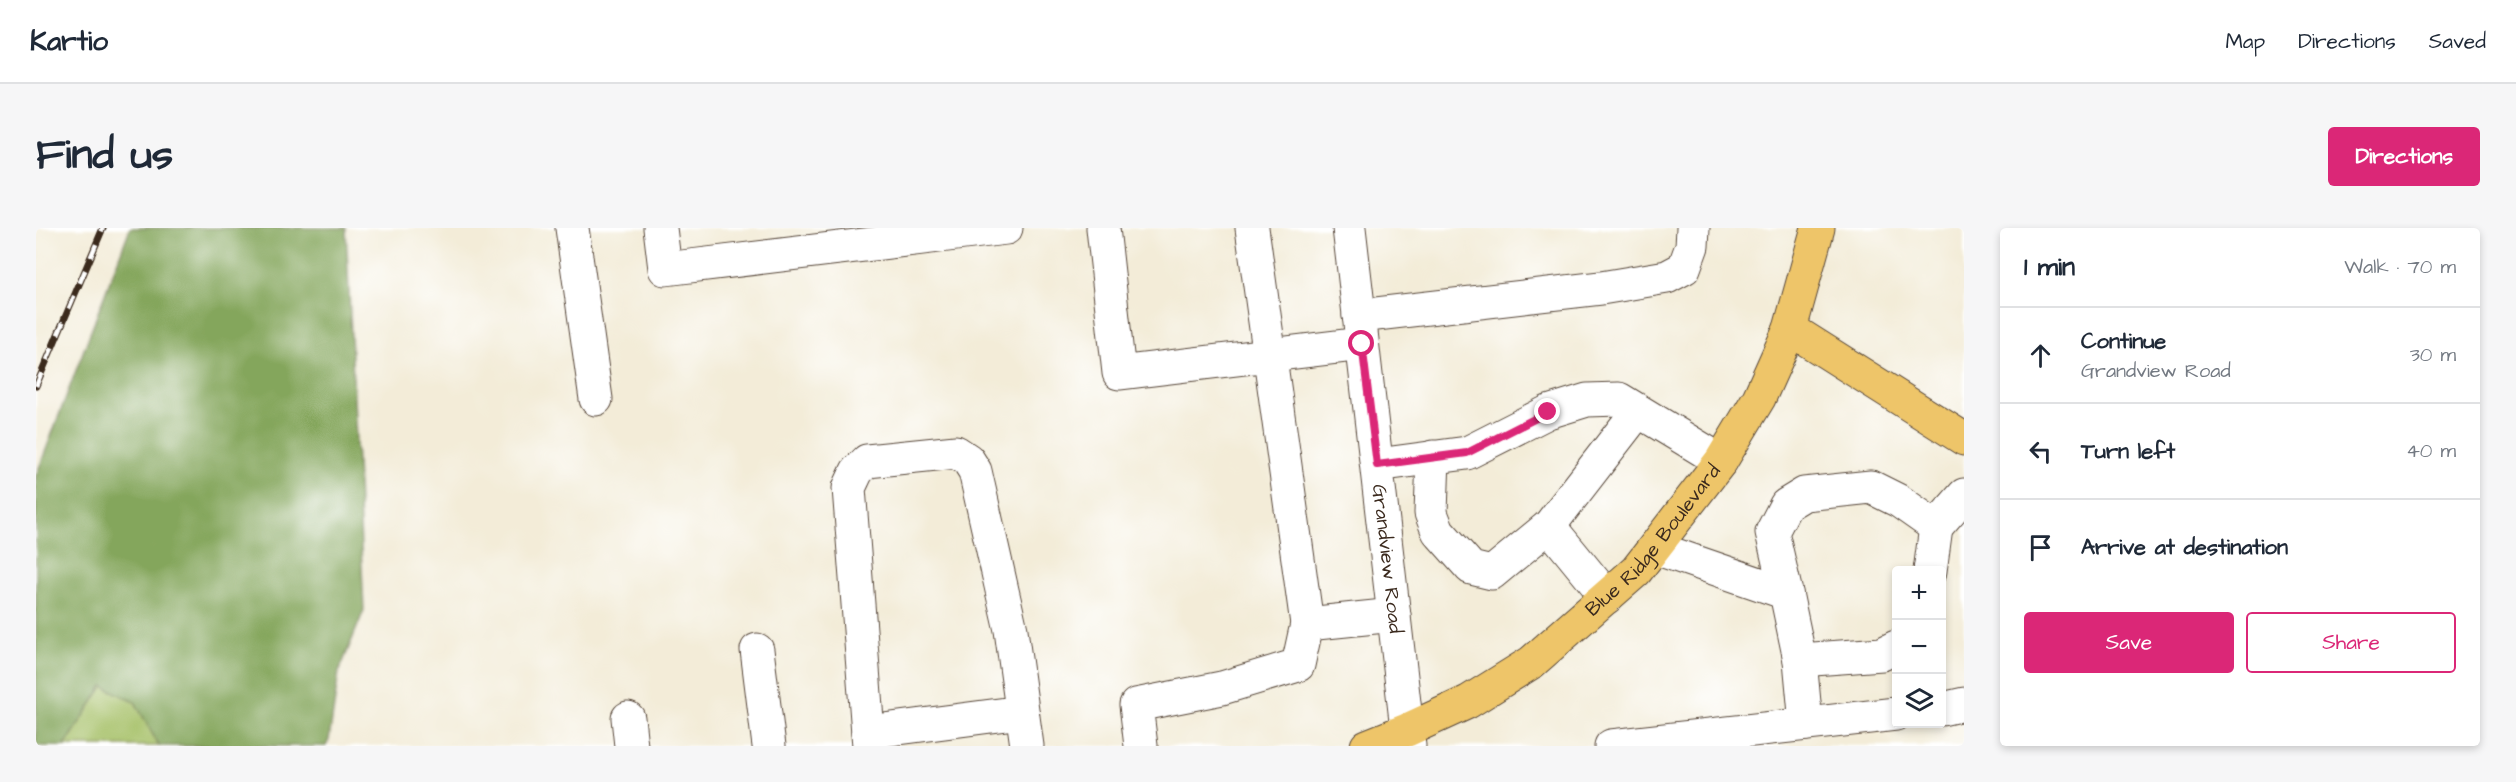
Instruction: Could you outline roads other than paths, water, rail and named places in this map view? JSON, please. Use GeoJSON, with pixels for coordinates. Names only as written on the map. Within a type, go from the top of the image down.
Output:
{"type":"FeatureCollection","features":[{"type":"Feature","properties":{"kind":"main road","name":"Blue Ridge Boulevard"},"geometry":{"type":"LineString","coordinates":[[1367,746],[1408,738],[1532,662],[1636,572],[1721,461],[1759,398],[1790,329],[1818,228]]}},
{"type":"Feature","properties":{"kind":"main road"},"geometry":{"type":"LineString","coordinates":[[1790,329],[1964,439]]}},
{"type":"Feature","properties":{"kind":"street"},"geometry":{"type":"LineString","coordinates":[[572,228],[596,399]]}},
{"type":"Feature","properties":{"kind":"street"},"geometry":{"type":"LineString","coordinates":[[660,228],[664,269],[1006,228]]}},
{"type":"Feature","properties":{"kind":"street"},"geometry":{"type":"LineString","coordinates":[[1103,228],[1119,373],[1268,355],[1361,330],[1667,277],[1683,268],[1692,246],[1693,228]]}},
{"type":"Feature","properties":{"kind":"street"},"geometry":{"type":"LineString","coordinates":[[1142,746],[1136,705],[1222,688],[1298,665],[1307,624],[1252,228]]}},
{"type":"Feature","properties":{"kind":"street","name":"Grandview Road"},"geometry":{"type":"LineString","coordinates":[[1349,228],[1408,738]]}},
{"type":"Feature","properties":{"kind":"street"},"geometry":{"type":"LineString","coordinates":[[1377,465],[1467,453],[1548,412],[1587,400],[1619,399],[1721,461]]}},
{"type":"Feature","properties":{"kind":"street"},"geometry":{"type":"LineString","coordinates":[[1433,458],[1431,513],[1438,531],[1472,568],[1491,573],[1549,526],[1638,411]]}},
{"type":"Feature","properties":{"kind":"street"},"geometry":{"type":"LineString","coordinates":[[1022,712],[868,739],[849,488],[857,471],[867,461],[956,452],[968,460],[975,471],[1011,630],[1027,746]]}},
{"type":"Feature","properties":{"kind":"street"},"geometry":{"type":"LineString","coordinates":[[1806,724],[1800,660],[1772,532],[1786,505],[1804,494],[1871,487],[1899,501],[1936,527]]}},
{"type":"Feature","properties":{"kind":"street"},"geometry":{"type":"LineString","coordinates":[[1931,566],[1936,527],[1964,495]]}},
{"type":"Feature","properties":{"kind":"street"},"geometry":{"type":"LineString","coordinates":[[1549,526],[1607,597]]}},
{"type":"Feature","properties":{"kind":"street"},"geometry":{"type":"LineString","coordinates":[[1655,548],[1786,593]]}},
{"type":"Feature","properties":{"kind":"street"},"geometry":{"type":"LineString","coordinates":[[1307,624],[1394,615]]}},
{"type":"Feature","properties":{"kind":"street"},"geometry":{"type":"LineString","coordinates":[[1800,660],[1882,654],[1892,649]]}},
{"type":"Feature","properties":{"kind":"street"},"geometry":{"type":"LineString","coordinates":[[757,650],[769,746]]}},
{"type":"Feature","properties":{"kind":"street"},"geometry":{"type":"LineString","coordinates":[[1946,708],[1964,704]]}},
{"type":"Feature","properties":{"kind":"street"},"geometry":{"type":"LineString","coordinates":[[1611,746],[1892,714]]}},
{"type":"Feature","properties":{"kind":"railway"},"geometry":{"type":"LineString","coordinates":[[36,386],[103,228]]}}]}
